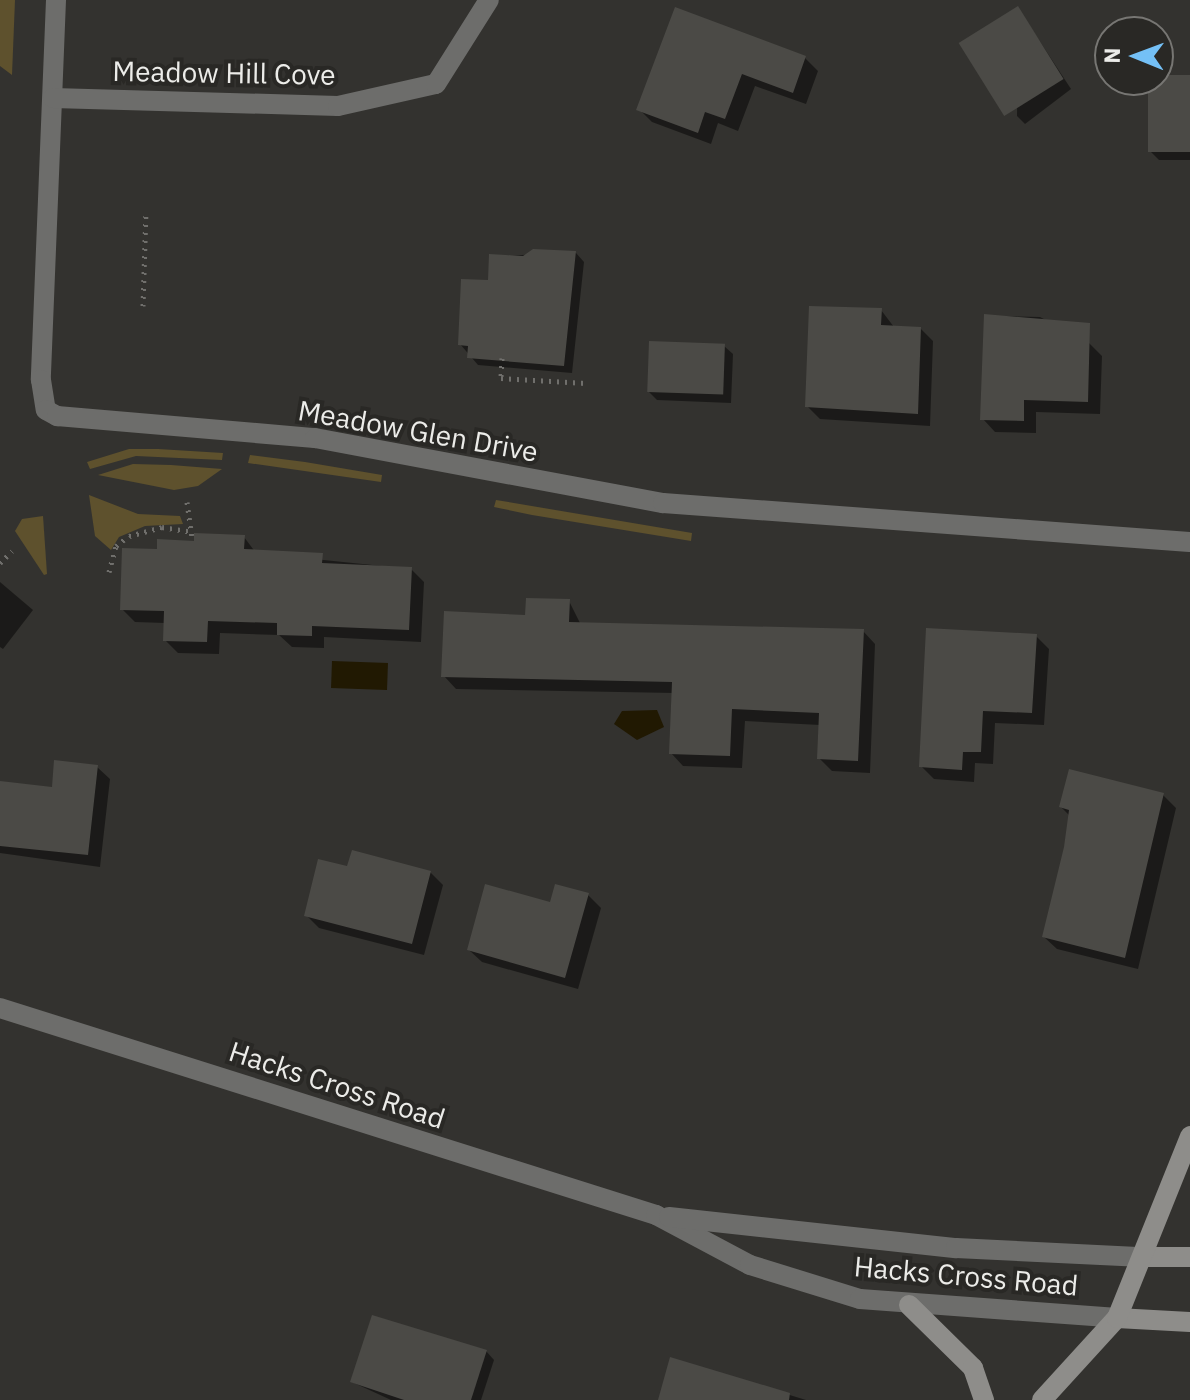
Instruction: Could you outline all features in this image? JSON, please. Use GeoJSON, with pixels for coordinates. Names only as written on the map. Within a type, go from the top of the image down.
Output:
{"type":"FeatureCollection","features":[{"type":"Feature","properties":{"kind":"main road"},"geometry":{"type":"LineString","coordinates":[[1042,1400],[1117,1318],[1190,1136]]}},
{"type":"Feature","properties":{"kind":"main road","name":"Hacks Cross Road"},"geometry":{"type":"LineString","coordinates":[[1143,1257],[1190,1257]]}},
{"type":"Feature","properties":{"kind":"main road"},"geometry":{"type":"LineString","coordinates":[[909,1305],[973,1368],[984,1400]]}},
{"type":"Feature","properties":{"kind":"main road","name":"Hacks Cross Road"},"geometry":{"type":"LineString","coordinates":[[1117,1318],[1190,1322]]}},
{"type":"Feature","properties":{"kind":"street","name":"Meadow Glen Drive"},"geometry":{"type":"LineString","coordinates":[[56,0],[41,380],[46,410],[57,416],[315,438],[663,503],[1190,542]]}},
{"type":"Feature","properties":{"kind":"street","name":"Meadow Hill Cove"},"geometry":{"type":"LineString","coordinates":[[53,98],[338,106],[436,84],[489,0]]}},
{"type":"Feature","properties":{"kind":"street","name":"Hacks Cross Road"},"geometry":{"type":"LineString","coordinates":[[0,1008],[656,1215],[750,1265],[860,1299],[1117,1318]]}},
{"type":"Feature","properties":{"kind":"street","name":"Hacks Cross Road"},"geometry":{"type":"LineString","coordinates":[[656,1215],[956,1248],[1143,1257]]}},
{"type":"Feature","properties":{"kind":"path"},"geometry":{"type":"LineString","coordinates":[[143,306],[146,213]]}},
{"type":"Feature","properties":{"kind":"path"},"geometry":{"type":"LineString","coordinates":[[502,358],[501,378],[586,383]]}},
{"type":"Feature","properties":{"kind":"path"},"geometry":{"type":"LineString","coordinates":[[109,572],[116,546],[129,536],[162,527],[192,534],[187,502]]}},
{"type":"Feature","properties":{"kind":"path"},"geometry":{"type":"LineString","coordinates":[[0,563],[12,551]]}},
{"type":"Feature","properties":{"kind":"shaded area"},"geometry":{"type":"Polygon","coordinates":[[[0,0],[15,0],[12,75],[0,66],[0,0]]]}},
{"type":"Feature","properties":{"kind":"shaded area"},"geometry":{"type":"Polygon","coordinates":[[[129,449],[223,453],[222,460],[136,456],[90,469],[87,462],[129,449]]]}},
{"type":"Feature","properties":{"kind":"shaded area"},"geometry":{"type":"Polygon","coordinates":[[[250,455],[382,475],[381,482],[248,463],[250,455]]]}},
{"type":"Feature","properties":{"kind":"shaded area"},"geometry":{"type":"Polygon","coordinates":[[[133,464],[222,469],[198,486],[174,490],[98,475],[133,464]]]}},
{"type":"Feature","properties":{"kind":"shaded area"},"geometry":{"type":"Polygon","coordinates":[[[89,495],[138,514],[180,516],[183,524],[145,526],[119,537],[111,550],[95,536],[89,495]]]}},
{"type":"Feature","properties":{"kind":"shaded area"},"geometry":{"type":"Polygon","coordinates":[[[496,500],[692,533],[691,541],[494,507],[496,500]]]}},
{"type":"Feature","properties":{"kind":"shaded area"},"geometry":{"type":"Polygon","coordinates":[[[43,516],[47,574],[44,575],[15,531],[22,519],[43,516]]]}},
{"type":"Feature","properties":{"kind":"shaded area"},"geometry":{"type":"Polygon","coordinates":[[[332,661],[388,663],[387,690],[331,688],[332,661]]]}},
{"type":"Feature","properties":{"kind":"shaded area"},"geometry":{"type":"Polygon","coordinates":[[[657,710],[664,727],[637,740],[614,724],[622,711],[657,710]]]}},
{"type":"Feature","properties":{"kind":"building"},"geometry":{"type":"Polygon","coordinates":[[[1018,6],[1064,79],[1004,116],[959,43],[1018,6]]]}},
{"type":"Feature","properties":{"kind":"building"},"geometry":{"type":"Polygon","coordinates":[[[675,7],[806,56],[793,93],[742,74],[725,119],[705,112],[698,133],[636,110],[675,7]]]}},
{"type":"Feature","properties":{"kind":"building"},"geometry":{"type":"Polygon","coordinates":[[[1174,75],[1190,75],[1190,152],[1148,152],[1148,96],[1174,96],[1174,75]]]}},
{"type":"Feature","properties":{"kind":"building"},"geometry":{"type":"Polygon","coordinates":[[[533,249],[576,251],[564,366],[467,358],[468,346],[458,345],[461,279],[488,280],[489,254],[523,256],[533,249]]]}},
{"type":"Feature","properties":{"kind":"building"},"geometry":{"type":"Polygon","coordinates":[[[809,306],[882,308],[881,325],[921,327],[918,414],[805,407],[809,306]]]}},
{"type":"Feature","properties":{"kind":"building"},"geometry":{"type":"Polygon","coordinates":[[[984,314],[1090,323],[1088,402],[1024,400],[1024,421],[980,420],[984,314]]]}},
{"type":"Feature","properties":{"kind":"building"},"geometry":{"type":"Polygon","coordinates":[[[649,341],[725,344],[723,395],[647,392],[649,341]]]}},
{"type":"Feature","properties":{"kind":"building"},"geometry":{"type":"Polygon","coordinates":[[[194,533],[245,535],[244,549],[323,553],[322,563],[412,567],[409,630],[312,626],[312,636],[277,635],[277,623],[208,621],[207,642],[163,641],[164,611],[120,610],[122,548],[157,549],[157,539],[194,541],[194,533]]]}},
{"type":"Feature","properties":{"kind":"building"},"geometry":{"type":"Polygon","coordinates":[[[526,598],[570,599],[569,622],[864,629],[858,761],[817,759],[819,713],[732,709],[730,756],[669,754],[672,682],[441,677],[444,611],[525,615],[526,598]]]}},
{"type":"Feature","properties":{"kind":"building"},"geometry":{"type":"Polygon","coordinates":[[[926,628],[1037,634],[1032,713],[983,711],[981,752],[963,752],[962,770],[919,767],[926,628]]]}},
{"type":"Feature","properties":{"kind":"building"},"geometry":{"type":"Polygon","coordinates":[[[54,760],[98,765],[88,855],[0,846],[0,781],[52,787],[54,760]]]}},
{"type":"Feature","properties":{"kind":"building"},"geometry":{"type":"Polygon","coordinates":[[[1069,769],[1164,793],[1125,958],[1042,937],[1064,847],[1069,810],[1059,807],[1069,769]]]}},
{"type":"Feature","properties":{"kind":"building"},"geometry":{"type":"Polygon","coordinates":[[[352,850],[431,871],[412,944],[304,916],[318,859],[347,866],[352,850]]]}},
{"type":"Feature","properties":{"kind":"building"},"geometry":{"type":"Polygon","coordinates":[[[485,884],[550,902],[555,884],[589,893],[565,978],[467,950],[485,884]]]}},
{"type":"Feature","properties":{"kind":"building"},"geometry":{"type":"Polygon","coordinates":[[[372,1315],[487,1350],[471,1400],[404,1400],[350,1382],[372,1315]]]}},
{"type":"Feature","properties":{"kind":"building"},"geometry":{"type":"Polygon","coordinates":[[[670,1357],[790,1393],[789,1400],[658,1400],[670,1357]]]}}]}
